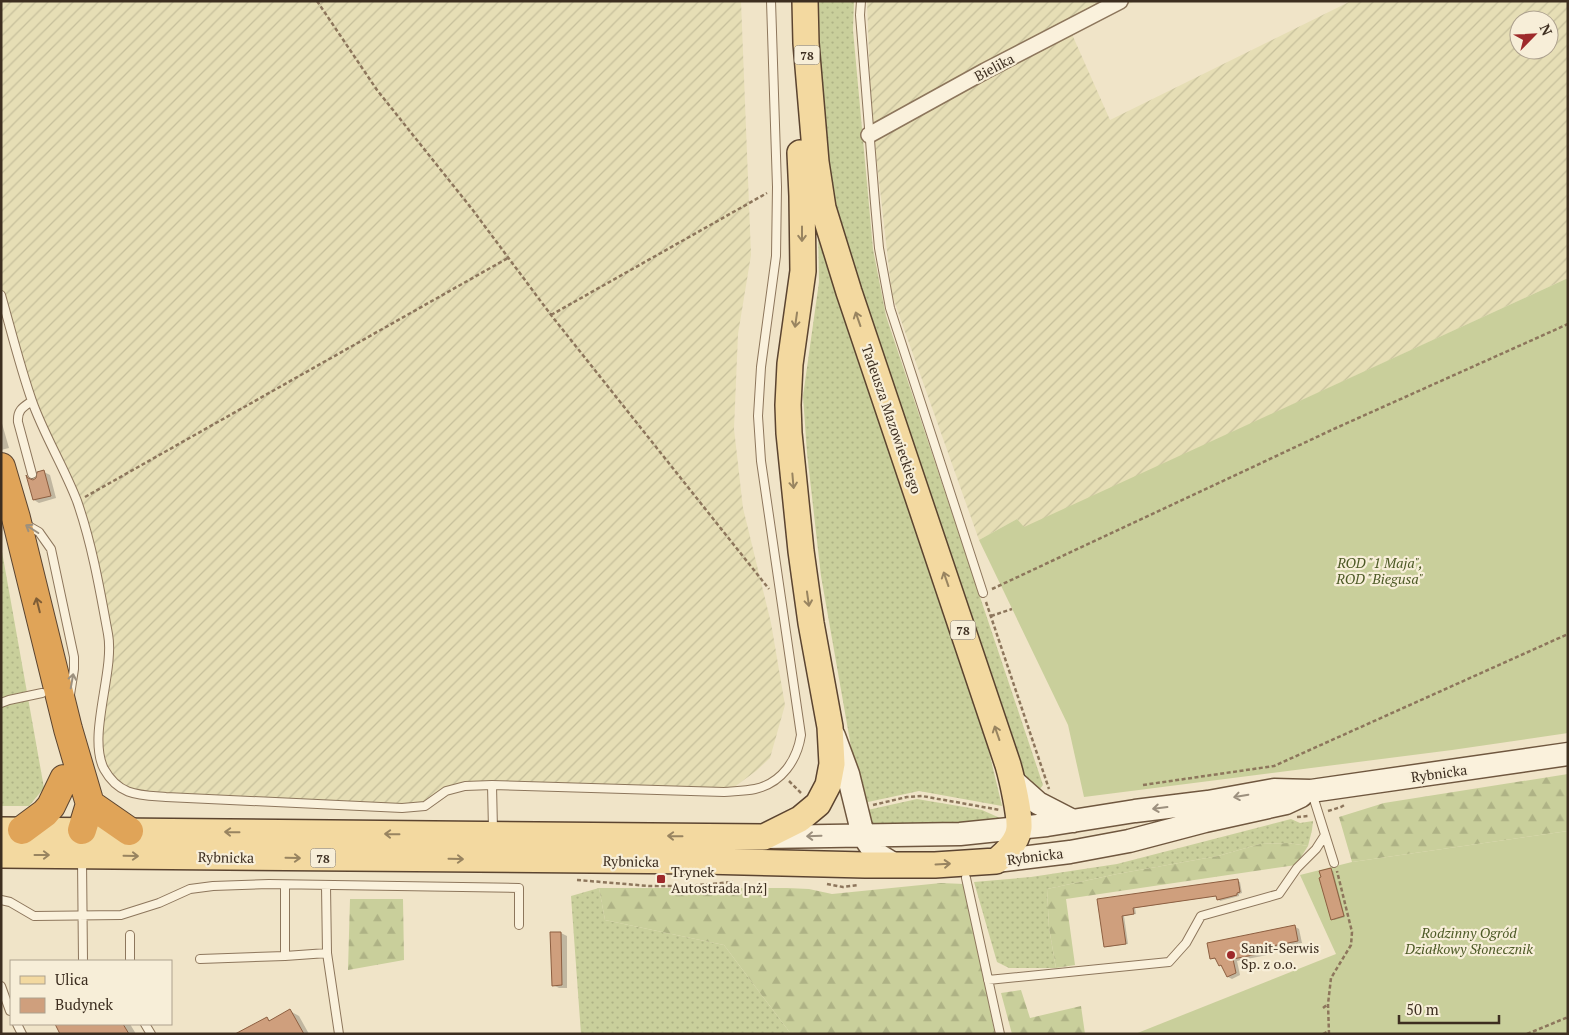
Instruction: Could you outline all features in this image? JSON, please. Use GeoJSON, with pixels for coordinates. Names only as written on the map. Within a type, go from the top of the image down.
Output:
{"type":"FeatureCollection","features":[{"type":"Feature","properties":{"kind":"highway"},"geometry":{"type":"LineString","coordinates":[[1,467],[8,529],[42,693],[82,843]]}},
{"type":"Feature","properties":{"kind":"highway"},"geometry":{"type":"LineString","coordinates":[[8,529],[90,804],[82,843]]}},
{"type":"Feature","properties":{"kind":"highway"},"geometry":{"type":"LineString","coordinates":[[11,830],[45,813],[51,806],[64,779]]}},
{"type":"Feature","properties":{"kind":"highway"},"geometry":{"type":"LineString","coordinates":[[90,804],[129,831]]}},
{"type":"Feature","properties":{"kind":"main road","name":"78"},"geometry":{"type":"LineString","coordinates":[[764,837],[800,819],[812,810],[821,799],[830,776],[832,752],[830,727],[810,614],[795,504],[789,432],[790,364],[803,271],[794,1]]}},
{"type":"Feature","properties":{"kind":"main road","name":"Tadeusza Mazowieckiego"},"geometry":{"type":"LineString","coordinates":[[805,1],[806,43],[816,162],[823,208],[849,292],[1005,755],[1011,779],[1013,820]]}},
{"type":"Feature","properties":{"kind":"main road"},"geometry":{"type":"LineString","coordinates":[[830,727],[848,774],[863,835],[875,853],[895,865]]}},
{"type":"Feature","properties":{"kind":"main road","name":"Rybnicka"},"geometry":{"type":"LineString","coordinates":[[493,835],[764,837],[960,834],[1013,820],[1074,822],[1274,790],[1311,791],[1568,754]]}},
{"type":"Feature","properties":{"kind":"main road"},"geometry":{"type":"LineString","coordinates":[[1011,779],[1038,803],[1074,822]]}},
{"type":"Feature","properties":{"kind":"main road","name":"Rybnicka"},"geometry":{"type":"LineString","coordinates":[[1,855],[82,843],[895,865],[996,861],[1070,852],[1129,842],[1286,803],[1311,791]]}},
{"type":"Feature","properties":{"kind":"main road"},"geometry":{"type":"LineString","coordinates":[[996,861],[1009,849],[1013,820]]}},
{"type":"Feature","properties":{"kind":"main road","name":"78"},"geometry":{"type":"LineString","coordinates":[[11,830],[82,843],[129,831],[493,835]]}},
{"type":"Feature","properties":{"kind":"street","name":"Bielika"},"geometry":{"type":"LineString","coordinates":[[869,135],[1120,1]]}},
{"type":"Feature","properties":{"kind":"lane"},"geometry":{"type":"LineString","coordinates":[[1,295],[32,401],[77,501],[96,570],[111,647],[106,674],[98,748],[104,768],[118,787],[137,794],[166,797],[402,808],[425,806],[446,791],[465,786],[492,785],[724,792],[756,789],[769,784],[783,774],[799,750],[801,735],[761,461],[758,416],[761,367],[776,256],[778,187],[771,1]]}},
{"type":"Feature","properties":{"kind":"lane"},"geometry":{"type":"LineString","coordinates":[[861,1],[860,15],[879,248],[890,308],[983,593]]}},
{"type":"Feature","properties":{"kind":"lane"},"geometry":{"type":"LineString","coordinates":[[32,401],[21,409],[18,415],[18,422],[32,474]]}},
{"type":"Feature","properties":{"kind":"lane"},"geometry":{"type":"LineString","coordinates":[[1,703],[42,693]]}},
{"type":"Feature","properties":{"kind":"lane"},"geometry":{"type":"LineString","coordinates":[[492,785],[493,835]]}},
{"type":"Feature","properties":{"kind":"lane"},"geometry":{"type":"LineString","coordinates":[[1311,791],[1334,863]]}},
{"type":"Feature","properties":{"kind":"lane"},"geometry":{"type":"LineString","coordinates":[[988,980],[1169,962],[1186,943],[1201,916],[1279,894],[1297,868],[1316,849],[1326,835]]}},
{"type":"Feature","properties":{"kind":"lane"},"geometry":{"type":"LineString","coordinates":[[82,843],[83,960]]}},
{"type":"Feature","properties":{"kind":"lane"},"geometry":{"type":"LineString","coordinates":[[966,878],[1000,1034]]}},
{"type":"Feature","properties":{"kind":"lane"},"geometry":{"type":"LineString","coordinates":[[1,900],[10,902],[34,916],[82,916],[121,915],[159,903],[190,889],[237,885],[519,888],[519,925]]}},
{"type":"Feature","properties":{"kind":"lane"},"geometry":{"type":"LineString","coordinates":[[285,885],[285,956]]}},
{"type":"Feature","properties":{"kind":"lane"},"geometry":{"type":"LineString","coordinates":[[326,886],[327,953],[339,1034]]}},
{"type":"Feature","properties":{"kind":"lane"},"geometry":{"type":"LineString","coordinates":[[130,935],[130,960]]}},
{"type":"Feature","properties":{"kind":"lane"},"geometry":{"type":"LineString","coordinates":[[200,959],[327,953]]}},
{"type":"Feature","properties":{"kind":"lane"},"geometry":{"type":"LineString","coordinates":[[1,986],[10,1009]]}},
{"type":"Feature","properties":{"kind":"path"},"geometry":{"type":"LineString","coordinates":[[318,1],[377,90],[472,209],[551,315],[769,589],[780,591]]}},
{"type":"Feature","properties":{"kind":"path"},"geometry":{"type":"LineString","coordinates":[[551,315],[778,187]]}},
{"type":"Feature","properties":{"kind":"path"},"geometry":{"type":"LineString","coordinates":[[77,501],[508,258]]}},
{"type":"Feature","properties":{"kind":"path"},"geometry":{"type":"LineString","coordinates":[[1050,792],[983,593],[1345,424],[1568,324]]}},
{"type":"Feature","properties":{"kind":"path"},"geometry":{"type":"LineString","coordinates":[[991,616],[1012,609]]}},
{"type":"Feature","properties":{"kind":"path"},"geometry":{"type":"LineString","coordinates":[[1143,785],[1274,766],[1568,634]]}},
{"type":"Feature","properties":{"kind":"path"},"geometry":{"type":"LineString","coordinates":[[783,774],[804,795]]}},
{"type":"Feature","properties":{"kind":"path"},"geometry":{"type":"LineString","coordinates":[[870,806],[907,797],[922,796],[1013,820]]}},
{"type":"Feature","properties":{"kind":"path"},"geometry":{"type":"LineString","coordinates":[[1323,1034],[1329,1032],[1328,1004],[1330,978],[1351,945],[1352,932],[1334,863]]}},
{"type":"Feature","properties":{"kind":"path"},"geometry":{"type":"LineString","coordinates":[[613,882],[650,886],[686,886],[735,882]]}},
{"type":"Feature","properties":{"kind":"path"},"geometry":{"type":"LineString","coordinates":[[1323,1008],[1328,1004]]}},
{"type":"Feature","properties":{"kind":"path"},"geometry":{"type":"LineString","coordinates":[[1527,1034],[1568,1017]]}},
{"type":"Feature","properties":{"kind":"shaded area"},"geometry":{"type":"Polygon","coordinates":[[[1,1],[741,1],[751,255],[738,334],[734,429],[743,508],[771,623],[785,705],[770,758],[733,788],[724,792],[492,785],[446,791],[425,806],[166,797],[118,787],[104,768],[98,748],[111,647],[77,501],[32,401],[1,295],[1,1]]]}},
{"type":"Feature","properties":{"kind":"shaded area"},"geometry":{"type":"Polygon","coordinates":[[[867,1],[1135,1],[1071,32],[1110,120],[1351,1],[1568,1],[1568,278],[1024,528],[1017,519],[979,540],[892,295],[871,110],[867,1]]]}},
{"type":"Feature","properties":{"kind":"green space"},"geometry":{"type":"Polygon","coordinates":[[[816,1],[854,1],[853,30],[873,249],[886,316],[1043,785],[1036,794],[1024,780],[833,207],[816,1]]]}},
{"type":"Feature","properties":{"kind":"green space"},"geometry":{"type":"Polygon","coordinates":[[[818,227],[985,735],[1002,806],[919,791],[868,802],[860,798],[821,576],[807,453],[803,396],[819,282],[818,227]]]}},
{"type":"Feature","properties":{"kind":"green space","name":"ROD \"1 Maja\", ROD \"Biegusa\""},"geometry":{"type":"Polygon","coordinates":[[[1568,278],[1568,733],[1452,750],[1084,797],[1068,725],[979,540],[1017,519],[1024,527],[1568,278]]]}},
{"type":"Feature","properties":{"kind":"green space"},"geometry":{"type":"Polygon","coordinates":[[[1,546],[44,788],[29,806],[1,806],[1,546]]]}},
{"type":"Feature","properties":{"kind":"green space"},"geometry":{"type":"Polygon","coordinates":[[[1568,774],[1568,831],[1352,862],[1339,817],[1384,803],[1568,774]]]}},
{"type":"Feature","properties":{"kind":"green space"},"geometry":{"type":"Polygon","coordinates":[[[917,799],[982,810],[1000,818],[1006,818],[1006,820],[869,828],[863,811],[917,799]]]}},
{"type":"Feature","properties":{"kind":"green space"},"geometry":{"type":"Polygon","coordinates":[[[1291,819],[1300,823],[1313,821],[1308,846],[1288,843],[1260,844],[1218,856],[1047,889],[1049,928],[1056,968],[1009,968],[997,962],[974,882],[1031,877],[1117,864],[1291,819]]]}},
{"type":"Feature","properties":{"kind":"green space","name":"Rodzinny Ogród Działkowy Słonecznik"},"geometry":{"type":"Polygon","coordinates":[[[1568,831],[1568,1034],[1135,1034],[1336,954],[1300,875],[1352,862],[1568,831]]]}},
{"type":"Feature","properties":{"kind":"green space"},"geometry":{"type":"Polygon","coordinates":[[[1288,843],[1308,846],[1296,865],[1066,899],[1075,965],[1056,968],[1049,928],[1047,889],[1218,856],[1260,844],[1288,843]]]}},
{"type":"Feature","properties":{"kind":"green space"},"geometry":{"type":"Polygon","coordinates":[[[941,883],[964,884],[995,1034],[791,1034],[724,945],[605,920],[599,888],[787,888],[809,889],[832,894],[941,883]]]}},
{"type":"Feature","properties":{"kind":"green space"},"geometry":{"type":"Polygon","coordinates":[[[599,888],[605,920],[724,945],[791,1034],[581,1034],[571,896],[599,888]]]}},
{"type":"Feature","properties":{"kind":"green space"},"geometry":{"type":"Polygon","coordinates":[[[350,899],[403,899],[404,960],[348,970],[350,899]]]}},
{"type":"Feature","properties":{"kind":"green space"},"geometry":{"type":"Polygon","coordinates":[[[1021,990],[1030,1018],[1081,1006],[1085,1034],[1012,1034],[1001,993],[1021,990]]]}},
{"type":"Feature","properties":{"kind":"building"},"geometry":{"type":"Polygon","coordinates":[[[44,470],[51,496],[33,500],[26,475],[33,480],[36,478],[37,472],[44,470]]]}},
{"type":"Feature","properties":{"kind":"building"},"geometry":{"type":"Polygon","coordinates":[[[1331,868],[1344,916],[1331,920],[1319,878],[1321,877],[1319,871],[1331,868]]]}},
{"type":"Feature","properties":{"kind":"building"},"geometry":{"type":"Polygon","coordinates":[[[1238,879],[1240,892],[1237,895],[1217,900],[1216,896],[1133,908],[1134,914],[1122,916],[1126,944],[1104,947],[1097,899],[1238,879]]]}},
{"type":"Feature","properties":{"kind":"building","name":"Sanit-Serwis Sp. z o.o."},"geometry":{"type":"Polygon","coordinates":[[[1295,925],[1298,941],[1262,948],[1263,953],[1233,959],[1236,973],[1227,977],[1215,958],[1210,959],[1207,943],[1295,925]]]}},
{"type":"Feature","properties":{"kind":"building"},"geometry":{"type":"Polygon","coordinates":[[[550,932],[561,932],[562,985],[552,986],[550,932]]]}},
{"type":"Feature","properties":{"kind":"building"},"geometry":{"type":"Polygon","coordinates":[[[290,1009],[304,1034],[235,1034],[267,1017],[269,1021],[290,1009]]]}},
{"type":"Feature","properties":{"kind":"building"},"geometry":{"type":"Polygon","coordinates":[[[56,1025],[124,1025],[129,1034],[60,1034],[56,1025]]]}},
{"type":"Feature","properties":{"kind":"place","name":"Trynek Autostrada [nż]"},"geometry":{"type":"Point","coordinates":[661,879]}},
{"type":"Feature","properties":{"kind":"place","name":"Sanit-Serwis Sp. z o.o."},"geometry":{"type":"Point","coordinates":[1231,955]}}]}
